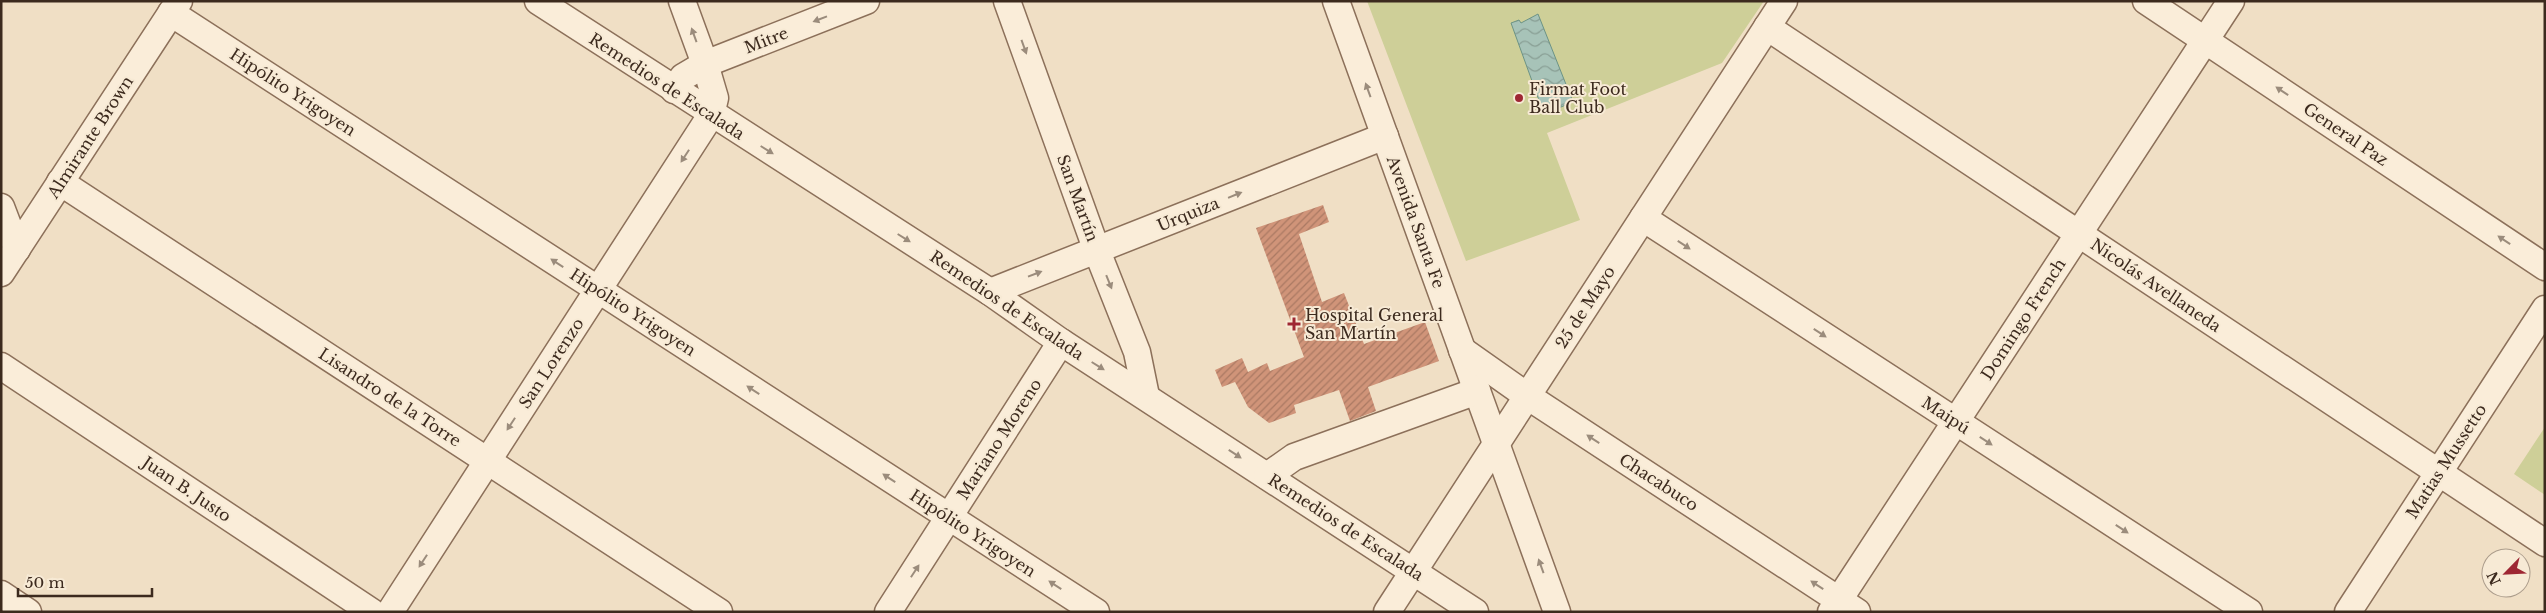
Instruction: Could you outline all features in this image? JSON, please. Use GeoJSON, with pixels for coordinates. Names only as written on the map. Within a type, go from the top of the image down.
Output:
{"type":"FeatureCollection","features":[{"type":"Feature","properties":{"kind":"street","name":"Remedios de Escalada"},"geometry":{"type":"LineString","coordinates":[[538,1],[712,115],[990,292],[1061,342],[1475,612]]}},
{"type":"Feature","properties":{"kind":"street"},"geometry":{"type":"LineString","coordinates":[[682,1],[715,98],[712,115]]}},
{"type":"Feature","properties":{"kind":"street","name":"Mitre"},"geometry":{"type":"LineString","coordinates":[[674,90],[682,77],[705,64],[866,1]]}},
{"type":"Feature","properties":{"kind":"street","name":"San Martín"},"geometry":{"type":"LineString","coordinates":[[1007,1],[1097,250],[1137,352],[1146,396]]}},
{"type":"Feature","properties":{"kind":"street","name":"Avenida Santa Fe"},"geometry":{"type":"LineString","coordinates":[[1336,1],[1557,612]]}},
{"type":"Feature","properties":{"kind":"street","name":"25 de Mayo"},"geometry":{"type":"LineString","coordinates":[[1387,612],[1784,1]]}},
{"type":"Feature","properties":{"kind":"street","name":"General Paz"},"geometry":{"type":"LineString","coordinates":[[2146,1],[2545,267]]}},
{"type":"Feature","properties":{"kind":"street","name":"Domingo French"},"geometry":{"type":"LineString","coordinates":[[1843,608],[1956,421],[2231,1]]}},
{"type":"Feature","properties":{"kind":"street","name":"Almirante Brown"},"geometry":{"type":"LineString","coordinates":[[1,273],[175,7]]}},
{"type":"Feature","properties":{"kind":"street","name":"Hipólito Yrigoyen"},"geometry":{"type":"LineString","coordinates":[[175,7],[598,290],[1096,612]]}},
{"type":"Feature","properties":{"kind":"street","name":"Nicolás Avellaneda"},"geometry":{"type":"LineString","coordinates":[[1767,28],[2545,543]]}},
{"type":"Feature","properties":{"kind":"street","name":"San Lorenzo"},"geometry":{"type":"LineString","coordinates":[[390,612],[712,115]]}},
{"type":"Feature","properties":{"kind":"street","name":"Urquiza"},"geometry":{"type":"LineString","coordinates":[[990,292],[1385,136]]}},
{"type":"Feature","properties":{"kind":"street","name":"Lisandro de la Torre"},"geometry":{"type":"LineString","coordinates":[[60,182],[719,612]]}},
{"type":"Feature","properties":{"kind":"street"},"geometry":{"type":"LineString","coordinates":[[1,206],[17,249]]}},
{"type":"Feature","properties":{"kind":"street","name":"Maipú"},"geometry":{"type":"LineString","coordinates":[[1643,218],[2249,612]]}},
{"type":"Feature","properties":{"kind":"street","name":"Matias Mussetto"},"geometry":{"type":"LineString","coordinates":[[2348,612],[2545,309]]}},
{"type":"Feature","properties":{"kind":"street","name":"Mariano Moreno"},"geometry":{"type":"LineString","coordinates":[[888,612],[1061,342]]}},
{"type":"Feature","properties":{"kind":"street","name":"Chacabuco"},"geometry":{"type":"LineString","coordinates":[[1462,350],[1527,396],[1843,608]]}},
{"type":"Feature","properties":{"kind":"street","name":"Juan B. Justo"},"geometry":{"type":"LineString","coordinates":[[1,366],[372,612]]}},
{"type":"Feature","properties":{"kind":"street"},"geometry":{"type":"LineString","coordinates":[[1267,476],[1294,457],[1477,391]]}},
{"type":"Feature","properties":{"kind":"street"},"geometry":{"type":"LineString","coordinates":[[1,594],[28,612]]}},
{"type":"Feature","properties":{"kind":"green space","name":"Firmat Foot Ball Club"},"geometry":{"type":"Polygon","coordinates":[[[1367,1],[1764,1],[1722,63],[1547,133],[1580,220],[1466,261],[1367,1]]]}},
{"type":"Feature","properties":{"kind":"green space"},"geometry":{"type":"Polygon","coordinates":[[[2545,427],[2545,495],[2514,474],[2545,427]]]}},
{"type":"Feature","properties":{"kind":"water"},"geometry":{"type":"Polygon","coordinates":[[[1538,14],[1573,102],[1544,114],[1511,23],[1519,20],[1521,23],[1538,14]]]}},
{"type":"Feature","properties":{"kind":"building"},"geometry":{"type":"Polygon","coordinates":[[[1323,205],[1329,222],[1299,234],[1322,302],[1344,293],[1364,344],[1425,322],[1439,361],[1368,387],[1376,411],[1350,421],[1339,390],[1294,405],[1296,413],[1269,423],[1248,407],[1235,382],[1222,387],[1215,370],[1242,358],[1248,372],[1267,363],[1270,371],[1304,357],[1256,228],[1323,205]]]}},
{"type":"Feature","properties":{"kind":"place","name":"Firmat Foot Ball Club"},"geometry":{"type":"Point","coordinates":[1519,98]}},
{"type":"Feature","properties":{"kind":"place","name":"Hospital General San Martín"},"geometry":{"type":"Point","coordinates":[1294,324]}}]}
